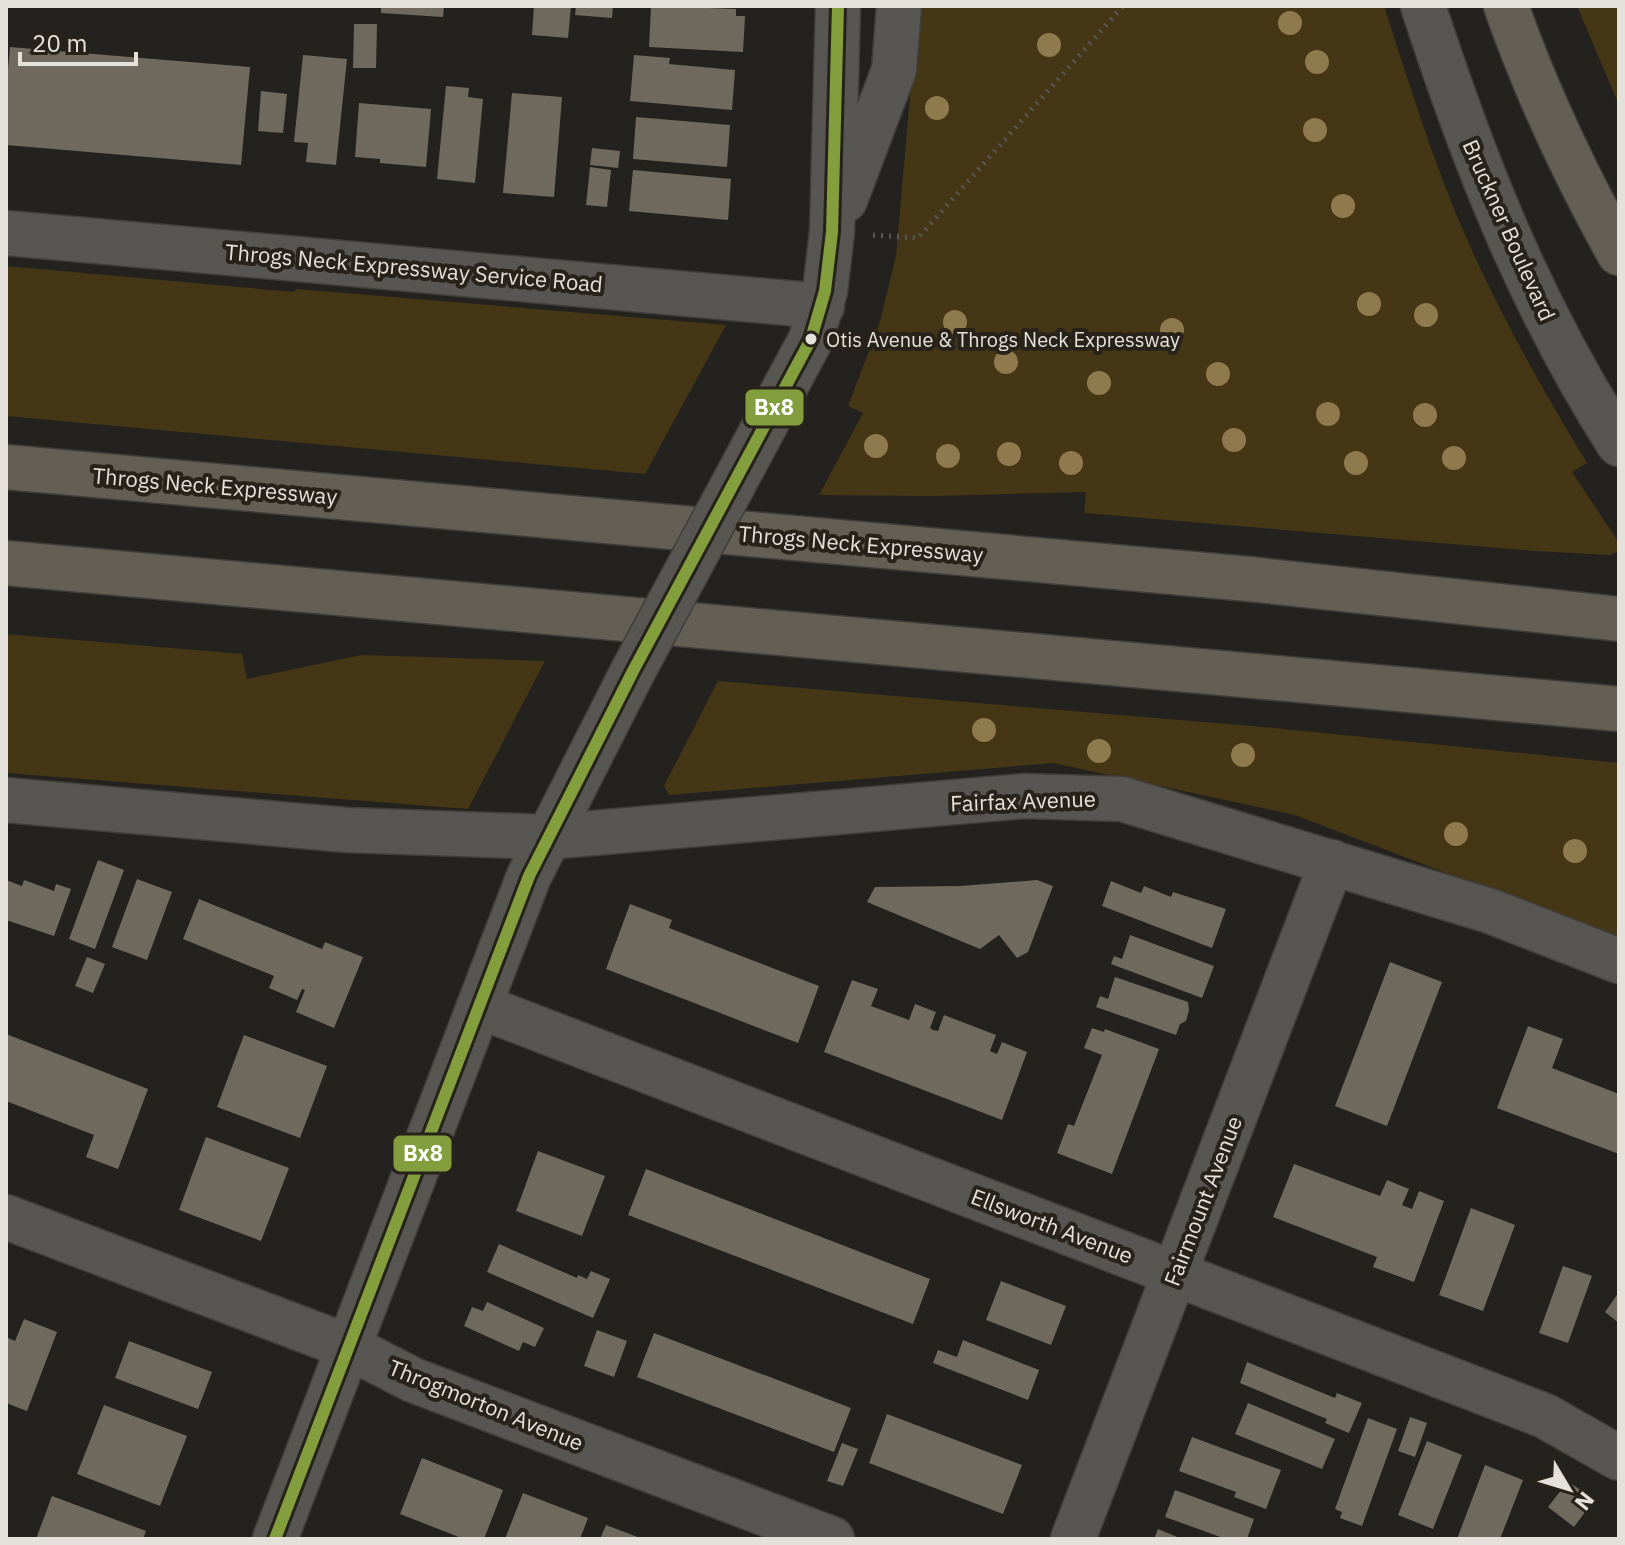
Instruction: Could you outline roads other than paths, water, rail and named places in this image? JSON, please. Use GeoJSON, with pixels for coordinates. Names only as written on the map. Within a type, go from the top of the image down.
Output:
{"type":"FeatureCollection","features":[{"type":"Feature","properties":{"kind":"highway"},"geometry":{"type":"LineString","coordinates":[[1506,6],[1576,171],[1619,253]]}},
{"type":"Feature","properties":{"kind":"highway","name":"Throgs Neck Expressway"},"geometry":{"type":"LineString","coordinates":[[6,467],[1262,581],[1619,619]]}},
{"type":"Feature","properties":{"kind":"highway"},"geometry":{"type":"LineString","coordinates":[[6,563],[1619,709]]}},
{"type":"Feature","properties":{"kind":"street"},"geometry":{"type":"LineString","coordinates":[[275,1539],[529,876],[633,671],[811,339],[822,306],[832,232],[838,6]]}},
{"type":"Feature","properties":{"kind":"street"},"geometry":{"type":"LineString","coordinates":[[832,232],[894,70],[899,6]]}},
{"type":"Feature","properties":{"kind":"street","name":"Bruckner Boulevard"},"geometry":{"type":"LineString","coordinates":[[1423,6],[1458,114],[1511,246],[1577,373],[1619,444]]}},
{"type":"Feature","properties":{"kind":"street","name":"Throgs Neck Expressway Service Road"},"geometry":{"type":"LineString","coordinates":[[6,233],[822,306]]}},
{"type":"Feature","properties":{"kind":"street","name":"Fairfax Avenue"},"geometry":{"type":"LineString","coordinates":[[547,837],[1025,796],[1122,799],[1490,911],[1619,961]]}},
{"type":"Feature","properties":{"kind":"street"},"geometry":{"type":"LineString","coordinates":[[6,800],[347,830],[547,837]]}},
{"type":"Feature","properties":{"kind":"street","name":"Fairmount Avenue"},"geometry":{"type":"LineString","coordinates":[[1073,1539],[1332,862]]}},
{"type":"Feature","properties":{"kind":"street","name":"Ellsworth Avenue"},"geometry":{"type":"LineString","coordinates":[[479,1006],[1545,1416],[1619,1458]]}},
{"type":"Feature","properties":{"kind":"street","name":"Throgmorton Avenue"},"geometry":{"type":"LineString","coordinates":[[6,1217],[349,1347],[413,1380],[832,1539]]}},
{"type":"Feature","properties":{"kind":"place","name":"Otis Avenue & Throgs Neck Expressway"},"geometry":{"type":"Point","coordinates":[811,339]}}]}
